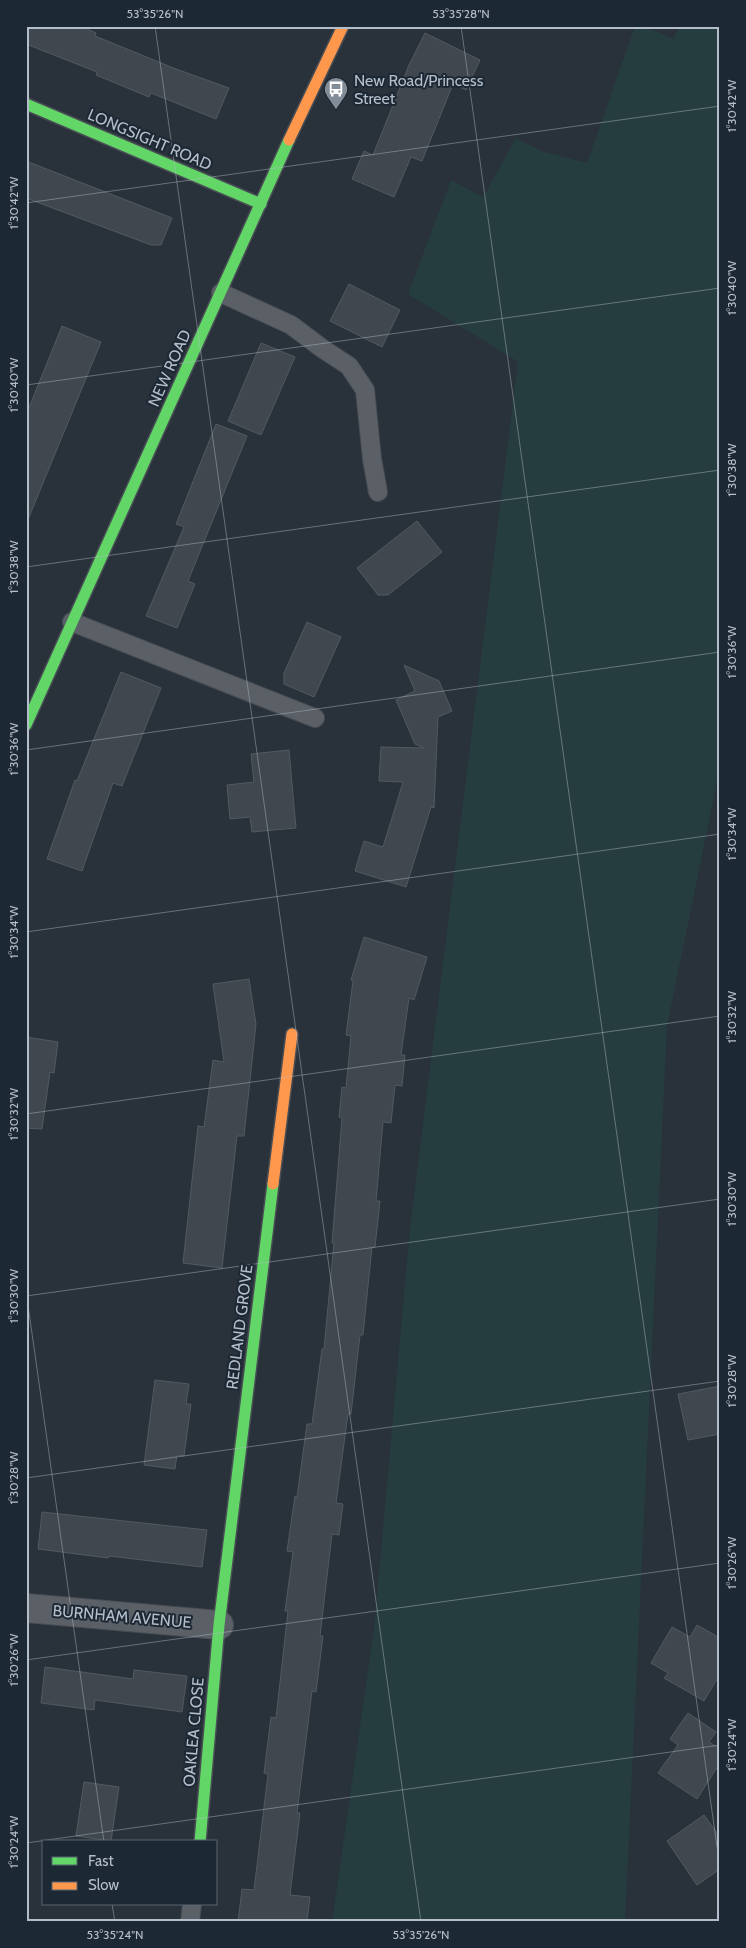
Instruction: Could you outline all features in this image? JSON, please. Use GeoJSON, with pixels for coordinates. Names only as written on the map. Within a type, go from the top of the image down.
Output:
{"type":"FeatureCollection","features":[{"type":"Feature","properties":{"kind":"street","name":"NEW ROAD"},"geometry":{"type":"LineString","coordinates":[[26,725],[32,697],[72,622],[328,55],[343,26]]}},
{"type":"Feature","properties":{"kind":"street","name":"LONGSIGHT ROAD"},"geometry":{"type":"LineString","coordinates":[[26,104],[261,204]]}},
{"type":"Feature","properties":{"kind":"street","name":"REDLAND GROVE"},"geometry":{"type":"LineString","coordinates":[[219,1624],[292,1034]]}},
{"type":"Feature","properties":{"kind":"street","name":"BURNHAM AVENUE"},"geometry":{"type":"LineString","coordinates":[[26,1608],[219,1624]]}},
{"type":"Feature","properties":{"kind":"street","name":"OAKLEA CLOSE"},"geometry":{"type":"LineString","coordinates":[[200,1840],[219,1624]]}},
{"type":"Feature","properties":{"kind":"lane"},"geometry":{"type":"LineString","coordinates":[[221,293],[290,324],[349,366],[365,390],[372,459],[378,492]]}},
{"type":"Feature","properties":{"kind":"lane"},"geometry":{"type":"LineString","coordinates":[[72,622],[315,718]]}},
{"type":"Feature","properties":{"kind":"lane"},"geometry":{"type":"LineString","coordinates":[[190,1922],[192,1906]]}},
{"type":"Feature","properties":{"kind":"green space"},"geometry":{"type":"Polygon","coordinates":[[[635,26],[645,26],[673,39],[680,26],[720,26],[720,768],[667,1026],[625,1922],[332,1922],[374,1629],[410,1228],[518,362],[408,294],[451,180],[483,197],[516,138],[541,151],[587,163],[635,26]]]}},
{"type":"Feature","properties":{"kind":"building"},"geometry":{"type":"Polygon","coordinates":[[[26,26],[80,26],[96,33],[95,36],[229,88],[216,119],[151,93],[149,97],[96,75],[97,72],[26,44],[26,26]]]}},
{"type":"Feature","properties":{"kind":"building"},"geometry":{"type":"Polygon","coordinates":[[[425,33],[480,60],[466,90],[453,84],[422,161],[411,157],[394,197],[352,179],[364,151],[373,155],[409,65],[425,33]]]}},
{"type":"Feature","properties":{"kind":"building"},"geometry":{"type":"Polygon","coordinates":[[[26,161],[172,218],[161,245],[151,245],[26,198],[26,161]]]}},
{"type":"Feature","properties":{"kind":"building"},"geometry":{"type":"Polygon","coordinates":[[[349,284],[400,310],[382,347],[330,321],[349,284]]]}},
{"type":"Feature","properties":{"kind":"building"},"geometry":{"type":"Polygon","coordinates":[[[62,326],[101,342],[27,522],[26,415],[62,326]]]}},
{"type":"Feature","properties":{"kind":"building"},"geometry":{"type":"Polygon","coordinates":[[[261,343],[295,357],[261,435],[228,421],[261,343]]]}},
{"type":"Feature","properties":{"kind":"building"},"geometry":{"type":"Polygon","coordinates":[[[216,424],[247,436],[188,581],[195,584],[177,628],[146,616],[184,527],[176,524],[216,424]]]}},
{"type":"Feature","properties":{"kind":"building"},"geometry":{"type":"Polygon","coordinates":[[[417,521],[442,552],[388,595],[378,595],[357,568],[417,521]]]}},
{"type":"Feature","properties":{"kind":"building"},"geometry":{"type":"Polygon","coordinates":[[[307,622],[341,637],[314,697],[284,684],[284,673],[307,622]]]}},
{"type":"Feature","properties":{"kind":"building"},"geometry":{"type":"Polygon","coordinates":[[[404,665],[439,681],[452,711],[438,717],[434,808],[431,807],[406,887],[355,871],[364,841],[383,847],[403,782],[379,781],[381,747],[424,748],[415,744],[396,700],[415,691],[404,665]]]}},
{"type":"Feature","properties":{"kind":"building"},"geometry":{"type":"Polygon","coordinates":[[[121,672],[161,688],[122,786],[113,783],[82,871],[47,859],[75,780],[77,781],[121,672]]]}},
{"type":"Feature","properties":{"kind":"building"},"geometry":{"type":"Polygon","coordinates":[[[289,750],[296,828],[252,832],[250,817],[230,819],[227,785],[254,782],[251,754],[289,750]]]}},
{"type":"Feature","properties":{"kind":"building"},"geometry":{"type":"Polygon","coordinates":[[[364,937],[427,957],[414,1000],[409,998],[401,1055],[405,1055],[402,1086],[395,1085],[391,1123],[383,1122],[376,1201],[380,1201],[375,1247],[372,1247],[363,1335],[360,1335],[351,1414],[348,1414],[336,1503],[343,1504],[339,1535],[332,1534],[320,1636],[323,1636],[316,1692],[312,1691],[297,1813],[300,1813],[290,1895],[310,1897],[307,1922],[238,1922],[242,1889],[254,1890],[268,1774],[264,1773],[271,1717],[276,1718],[288,1611],[285,1611],[293,1552],[287,1551],[307,1424],[312,1424],[322,1349],[324,1349],[334,1243],[332,1243],[342,1118],[339,1117],[342,1087],[346,1088],[351,1036],[346,1035],[353,981],[351,980],[364,937]]]}},
{"type":"Feature","properties":{"kind":"building"},"geometry":{"type":"Polygon","coordinates":[[[249,979],[256,1024],[244,1136],[237,1136],[222,1268],[183,1263],[198,1126],[204,1127],[213,1060],[224,1062],[213,984],[249,979]]]}},
{"type":"Feature","properties":{"kind":"building"},"geometry":{"type":"Polygon","coordinates":[[[26,1037],[58,1042],[54,1073],[50,1072],[42,1129],[26,1128],[26,1037]]]}},
{"type":"Feature","properties":{"kind":"building"},"geometry":{"type":"Polygon","coordinates":[[[155,1380],[189,1384],[186,1404],[191,1404],[184,1456],[177,1455],[175,1469],[144,1465],[155,1380]]]}},
{"type":"Feature","properties":{"kind":"building"},"geometry":{"type":"Polygon","coordinates":[[[720,1386],[720,1434],[688,1440],[678,1394],[720,1386]]]}},
{"type":"Feature","properties":{"kind":"building"},"geometry":{"type":"Polygon","coordinates":[[[42,1512],[207,1530],[202,1567],[38,1549],[42,1512]]]}},
{"type":"Feature","properties":{"kind":"building"},"geometry":{"type":"Polygon","coordinates":[[[697,1625],[720,1638],[720,1674],[704,1701],[664,1678],[668,1673],[651,1663],[672,1627],[690,1637],[697,1625]]]}},
{"type":"Feature","properties":{"kind":"building"},"geometry":{"type":"Polygon","coordinates":[[[45,1667],[133,1679],[134,1670],[187,1676],[182,1712],[95,1700],[94,1710],[41,1703],[45,1667]]]}},
{"type":"Feature","properties":{"kind":"building"},"geometry":{"type":"Polygon","coordinates":[[[688,1713],[716,1732],[709,1742],[720,1749],[720,1763],[697,1799],[658,1773],[678,1745],[670,1739],[688,1713]]]}},
{"type":"Feature","properties":{"kind":"building"},"geometry":{"type":"Polygon","coordinates":[[[84,1782],[119,1787],[111,1840],[76,1836],[84,1782]]]}},
{"type":"Feature","properties":{"kind":"building"},"geometry":{"type":"Polygon","coordinates":[[[704,1815],[720,1837],[720,1869],[697,1885],[667,1841],[704,1815]]]}},
{"type":"Feature","properties":{"kind":"traffic: fast"},"geometry":{"type":"LineString","coordinates":[[26,104],[261,204]]}},
{"type":"Feature","properties":{"kind":"traffic: fast"},"geometry":{"type":"LineString","coordinates":[[26,725],[289,140]]}},
{"type":"Feature","properties":{"kind":"traffic: fast"},"geometry":{"type":"LineString","coordinates":[[200,1840],[219,1625],[273,1184]]}},
{"type":"Feature","properties":{"kind":"traffic: slow"},"geometry":{"type":"LineString","coordinates":[[289,140],[343,26]]}},
{"type":"Feature","properties":{"kind":"traffic: slow"},"geometry":{"type":"LineString","coordinates":[[273,1184],[292,1034]]}},
{"type":"Feature","properties":{"kind":"place","name":"New Road/Princess Street"},"geometry":{"type":"Point","coordinates":[336,110]}}]}
